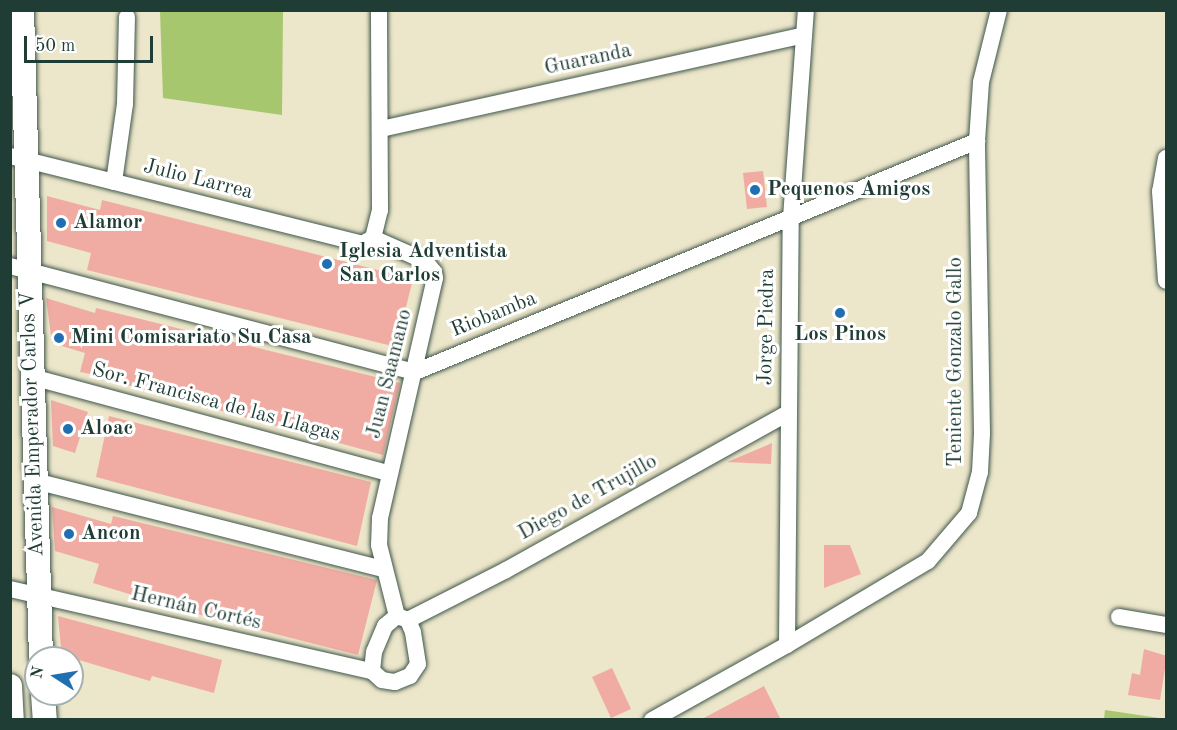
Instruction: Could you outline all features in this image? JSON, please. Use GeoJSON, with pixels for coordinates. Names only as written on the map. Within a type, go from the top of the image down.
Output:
{"type":"FeatureCollection","features":[{"type":"Feature","properties":{"kind":"main road","name":"Avenida Emperador Carlos V"},"geometry":{"type":"LineString","coordinates":[[22,10],[18,158],[19,269],[32,377],[40,646]]}},
{"type":"Feature","properties":{"kind":"main road"},"geometry":{"type":"LineString","coordinates":[[10,686],[12,720]]}},
{"type":"Feature","properties":{"kind":"street"},"geometry":{"type":"LineString","coordinates":[[373,237],[378,226],[380,210],[380,10]]}},
{"type":"Feature","properties":{"kind":"street","name":"Jorge Piedra"},"geometry":{"type":"LineString","coordinates":[[787,645],[791,218],[806,10]]}},
{"type":"Feature","properties":{"kind":"street","name":"Teniente Gonzalo Gallo"},"geometry":{"type":"LineString","coordinates":[[652,720],[787,645],[928,561],[969,513],[980,472],[982,433],[977,141],[981,82],[999,10]]}},
{"type":"Feature","properties":{"kind":"street"},"geometry":{"type":"LineString","coordinates":[[114,182],[125,104],[127,17]]}},
{"type":"Feature","properties":{"kind":"street","name":"Guaranda"},"geometry":{"type":"LineString","coordinates":[[381,129],[804,35]]}},
{"type":"Feature","properties":{"kind":"street","name":"Riobamba"},"geometry":{"type":"LineString","coordinates":[[415,372],[977,141]]}},
{"type":"Feature","properties":{"kind":"street","name":"Julio Larrea"},"geometry":{"type":"LineString","coordinates":[[18,158],[362,244],[373,237]]}},
{"type":"Feature","properties":{"kind":"street"},"geometry":{"type":"LineString","coordinates":[[1167,158],[1163,191],[1167,281]]}},
{"type":"Feature","properties":{"kind":"street","name":"Juan Saamano"},"geometry":{"type":"LineString","coordinates":[[373,237],[425,261],[434,272],[435,285],[388,473],[380,527],[379,545],[384,569],[403,618]]}},
{"type":"Feature","properties":{"kind":"street"},"geometry":{"type":"LineString","coordinates":[[19,269],[415,372]]}},
{"type":"Feature","properties":{"kind":"street","name":"Sor. Francisca de las Llagas"},"geometry":{"type":"LineString","coordinates":[[32,377],[388,473]]}},
{"type":"Feature","properties":{"kind":"street","name":"Diego de Trujillo"},"geometry":{"type":"LineString","coordinates":[[403,618],[506,570],[788,413]]}},
{"type":"Feature","properties":{"kind":"street"},"geometry":{"type":"LineString","coordinates":[[35,481],[384,569]]}},
{"type":"Feature","properties":{"kind":"street","name":"Hernán Cortés"},"geometry":{"type":"LineString","coordinates":[[10,589],[372,671]]}},
{"type":"Feature","properties":{"kind":"street"},"geometry":{"type":"LineString","coordinates":[[1119,616],[1167,625]]}},
{"type":"Feature","properties":{"kind":"street"},"geometry":{"type":"LineString","coordinates":[[403,618],[413,632],[417,664],[410,676],[395,682],[382,680],[372,671],[375,652],[385,626],[403,618]]}},
{"type":"Feature","properties":{"kind":"green space"},"geometry":{"type":"Polygon","coordinates":[[[160,11],[283,11],[282,115],[163,98],[160,11]]]}},
{"type":"Feature","properties":{"kind":"green space"},"geometry":{"type":"Polygon","coordinates":[[[1105,710],[1166,719],[1104,719],[1105,710]]]}},
{"type":"Feature","properties":{"kind":"building","name":"Pequenos Amigos"},"geometry":{"type":"Polygon","coordinates":[[[763,171],[767,207],[747,209],[743,173],[763,171]]]}},
{"type":"Feature","properties":{"kind":"building"},"geometry":{"type":"Polygon","coordinates":[[[47,196],[100,210],[102,200],[413,279],[396,347],[87,270],[91,253],[47,241],[47,196]]]}},
{"type":"Feature","properties":{"kind":"building"},"geometry":{"type":"Polygon","coordinates":[[[46,298],[95,313],[96,308],[400,383],[383,455],[116,382],[117,379],[80,372],[85,353],[52,343],[46,298]]]}},
{"type":"Feature","properties":{"kind":"building","name":"Aloac"},"geometry":{"type":"Polygon","coordinates":[[[51,400],[88,412],[75,453],[53,446],[51,400]]]}},
{"type":"Feature","properties":{"kind":"building"},"geometry":{"type":"Polygon","coordinates":[[[109,416],[371,482],[357,546],[96,477],[109,416]]]}},
{"type":"Feature","properties":{"kind":"building"},"geometry":{"type":"Polygon","coordinates":[[[772,443],[771,464],[727,462],[772,443]]]}},
{"type":"Feature","properties":{"kind":"building"},"geometry":{"type":"Polygon","coordinates":[[[52,507],[111,524],[113,516],[377,580],[358,655],[185,611],[93,583],[99,564],[55,551],[52,507]]]}},
{"type":"Feature","properties":{"kind":"building"},"geometry":{"type":"Polygon","coordinates":[[[824,545],[850,545],[861,574],[824,588],[824,545]]]}},
{"type":"Feature","properties":{"kind":"building"},"geometry":{"type":"Polygon","coordinates":[[[58,616],[222,660],[214,693],[152,676],[150,681],[84,662],[84,646],[61,646],[58,616]]]}},
{"type":"Feature","properties":{"kind":"building"},"geometry":{"type":"Polygon","coordinates":[[[1144,649],[1167,656],[1160,700],[1128,695],[1132,673],[1140,675],[1144,649]]]}},
{"type":"Feature","properties":{"kind":"building"},"geometry":{"type":"Polygon","coordinates":[[[612,668],[631,709],[611,718],[592,677],[612,668]]]}},
{"type":"Feature","properties":{"kind":"building"},"geometry":{"type":"Polygon","coordinates":[[[764,686],[781,720],[700,720],[764,686]]]}},
{"type":"Feature","properties":{"kind":"place","name":"Pequenos Amigos"},"geometry":{"type":"Point","coordinates":[755,190]}},
{"type":"Feature","properties":{"kind":"place","name":"Alamor"},"geometry":{"type":"Point","coordinates":[61,223]}},
{"type":"Feature","properties":{"kind":"place","name":"Iglesia Adventista San Carlos"},"geometry":{"type":"Point","coordinates":[327,264]}},
{"type":"Feature","properties":{"kind":"place","name":"Los Pinos"},"geometry":{"type":"Point","coordinates":[840,313]}},
{"type":"Feature","properties":{"kind":"place","name":"Mini Comisariato Su Casa"},"geometry":{"type":"Point","coordinates":[59,338]}},
{"type":"Feature","properties":{"kind":"place","name":"Aloac"},"geometry":{"type":"Point","coordinates":[68,429]}},
{"type":"Feature","properties":{"kind":"place","name":"Ancon"},"geometry":{"type":"Point","coordinates":[69,534]}}]}
